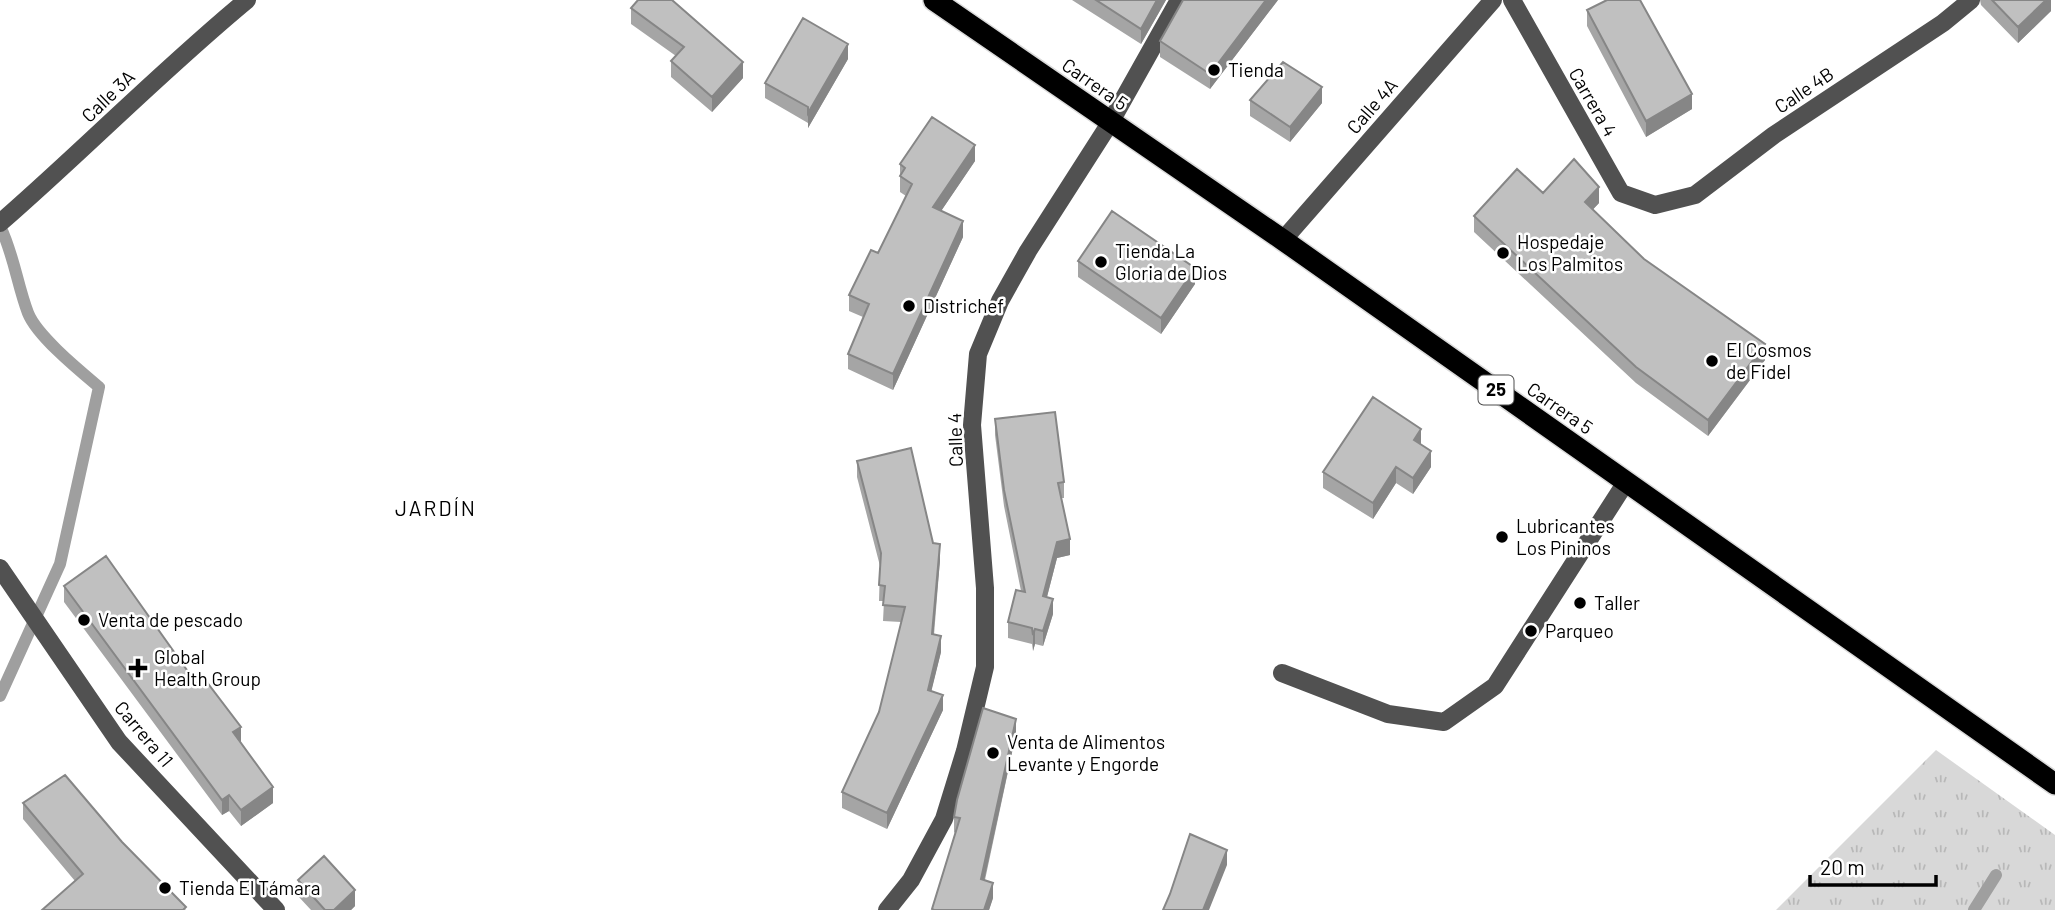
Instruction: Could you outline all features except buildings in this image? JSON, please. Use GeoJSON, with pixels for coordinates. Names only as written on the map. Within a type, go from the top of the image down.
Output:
{"type":"FeatureCollection","features":[{"type":"Feature","properties":{"kind":"highway","name":"Carrera 5"},"geometry":{"type":"LineString","coordinates":[[934,0],[1283,240],[2055,784]]}},
{"type":"Feature","properties":{"kind":"street","name":"Calle 3A"},"geometry":{"type":"LineString","coordinates":[[0,223],[74,159],[172,62],[247,0]]}},
{"type":"Feature","properties":{"kind":"street","name":"Calle 4"},"geometry":{"type":"LineString","coordinates":[[887,910],[911,880],[944,819],[965,751],[985,667],[985,588],[972,425],[978,355],[1000,302],[1028,251],[1110,123],[1179,0]]}},
{"type":"Feature","properties":{"kind":"street","name":"Calle 4A"},"geometry":{"type":"LineString","coordinates":[[1283,240],[1493,0]]}},
{"type":"Feature","properties":{"kind":"street","name":"Carrera 4"},"geometry":{"type":"LineString","coordinates":[[1511,0],[1621,193],[1655,205]]}},
{"type":"Feature","properties":{"kind":"street","name":"Calle 4B"},"geometry":{"type":"LineString","coordinates":[[1655,205],[1695,195],[1774,135],[1943,23],[1971,0]]}},
{"type":"Feature","properties":{"kind":"street"},"geometry":{"type":"LineString","coordinates":[[1282,673],[1388,714],[1444,722],[1495,686],[1626,482]]}},
{"type":"Feature","properties":{"kind":"street","name":"Carrera 11"},"geometry":{"type":"LineString","coordinates":[[0,568],[119,742],[276,910]]}},
{"type":"Feature","properties":{"kind":"green space"},"geometry":{"type":"Polygon","coordinates":[[[1936,750],[2055,835],[2055,910],[1776,910],[1936,750]]]}},
{"type":"Feature","properties":{"kind":"waterway"},"geometry":{"type":"LineString","coordinates":[[0,226],[33,322],[60,353],[99,387],[60,564],[0,696]]}},
{"type":"Feature","properties":{"kind":"waterway"},"geometry":{"type":"LineString","coordinates":[[1974,910],[1996,875]]}},
{"type":"Feature","properties":{"kind":"place","name":"Tienda"},"geometry":{"type":"Point","coordinates":[1214,70]}},
{"type":"Feature","properties":{"kind":"place","name":"Hospedaje Los Palmitos"},"geometry":{"type":"Point","coordinates":[1503,253]}},
{"type":"Feature","properties":{"kind":"place","name":"Tienda La Gloria de Dios"},"geometry":{"type":"Point","coordinates":[1101,262]}},
{"type":"Feature","properties":{"kind":"place","name":"Districhef"},"geometry":{"type":"Point","coordinates":[909,306]}},
{"type":"Feature","properties":{"kind":"place","name":"El Cosmos de Fidel"},"geometry":{"type":"Point","coordinates":[1712,361]}},
{"type":"Feature","properties":{"kind":"place","name":"Lubricantes Los Pininos"},"geometry":{"type":"Point","coordinates":[1502,537]}},
{"type":"Feature","properties":{"kind":"place","name":"Taller"},"geometry":{"type":"Point","coordinates":[1580,603]}},
{"type":"Feature","properties":{"kind":"place","name":"Venta de pescado"},"geometry":{"type":"Point","coordinates":[84,620]}},
{"type":"Feature","properties":{"kind":"place","name":"Parqueo"},"geometry":{"type":"Point","coordinates":[1531,631]}},
{"type":"Feature","properties":{"kind":"place","name":"Global Health Group"},"geometry":{"type":"Point","coordinates":[138,668]}},
{"type":"Feature","properties":{"kind":"place","name":"Venta de Alimentos Levante y Engorde"},"geometry":{"type":"Point","coordinates":[993,753]}},
{"type":"Feature","properties":{"kind":"place","name":"Tienda El Támara"},"geometry":{"type":"Point","coordinates":[165,888]}},
{"type":"Feature","properties":{"kind":"district","name":"JARDÍN"},"geometry":{"type":"Point","coordinates":[436,509]}}]}
